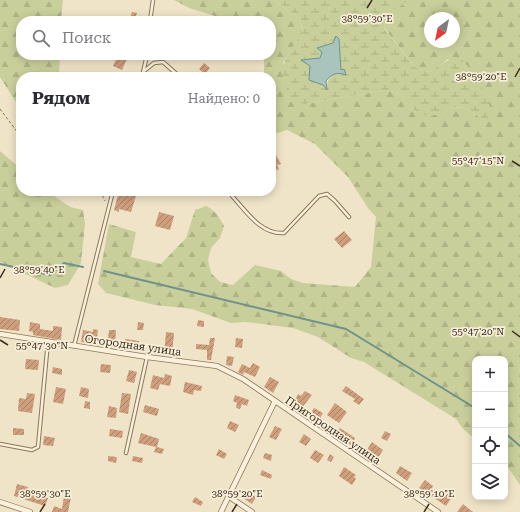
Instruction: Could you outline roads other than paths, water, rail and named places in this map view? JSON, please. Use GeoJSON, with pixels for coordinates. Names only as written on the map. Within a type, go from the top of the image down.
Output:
{"type":"FeatureCollection","features":[{"type":"Feature","properties":{"kind":"street","name":"Огородная улица"},"geometry":{"type":"LineString","coordinates":[[0,334],[147,357],[217,366]]}},
{"type":"Feature","properties":{"kind":"street","name":"Пригородная улица"},"geometry":{"type":"LineString","coordinates":[[217,366],[243,379],[436,511]]}},
{"type":"Feature","properties":{"kind":"street"},"geometry":{"type":"LineString","coordinates":[[221,512],[275,402]]}},
{"type":"Feature","properties":{"kind":"street"},"geometry":{"type":"LineString","coordinates":[[228,496],[252,512]]}},
{"type":"Feature","properties":{"kind":"street"},"geometry":{"type":"LineString","coordinates":[[0,502],[30,512]]}},
{"type":"Feature","properties":{"kind":"lane"},"geometry":{"type":"LineString","coordinates":[[151,16],[153,0]]}},
{"type":"Feature","properties":{"kind":"lane"},"geometry":{"type":"LineString","coordinates":[[144,71],[146,60]]}},
{"type":"Feature","properties":{"kind":"lane"},"geometry":{"type":"LineString","coordinates":[[144,71],[154,63],[163,62],[174,72]]}},
{"type":"Feature","properties":{"kind":"lane"},"geometry":{"type":"LineString","coordinates":[[232,196],[264,229],[274,234],[284,233],[319,196],[326,194],[335,201],[349,217]]}},
{"type":"Feature","properties":{"kind":"lane"},"geometry":{"type":"LineString","coordinates":[[74,346],[112,196]]}},
{"type":"Feature","properties":{"kind":"lane"},"geometry":{"type":"LineString","coordinates":[[0,444],[32,450],[38,447],[48,341]]}},
{"type":"Feature","properties":{"kind":"lane"},"geometry":{"type":"LineString","coordinates":[[126,453],[147,357]]}},
{"type":"Feature","properties":{"kind":"water"},"geometry":{"type":"Polygon","coordinates":[[[336,36],[339,39],[341,70],[344,69],[346,75],[338,73],[331,76],[326,81],[327,90],[323,85],[309,80],[310,66],[301,60],[320,58],[322,52],[317,48],[333,43],[336,36]]]}},
{"type":"Feature","properties":{"kind":"waterway"},"geometry":{"type":"LineString","coordinates":[[0,264],[50,275],[64,263],[83,267]]}},
{"type":"Feature","properties":{"kind":"waterway"},"geometry":{"type":"LineString","coordinates":[[104,271],[346,329],[472,406]]}},
{"type":"Feature","properties":{"kind":"waterway"},"geometry":{"type":"LineString","coordinates":[[508,436],[520,446]]}}]}
